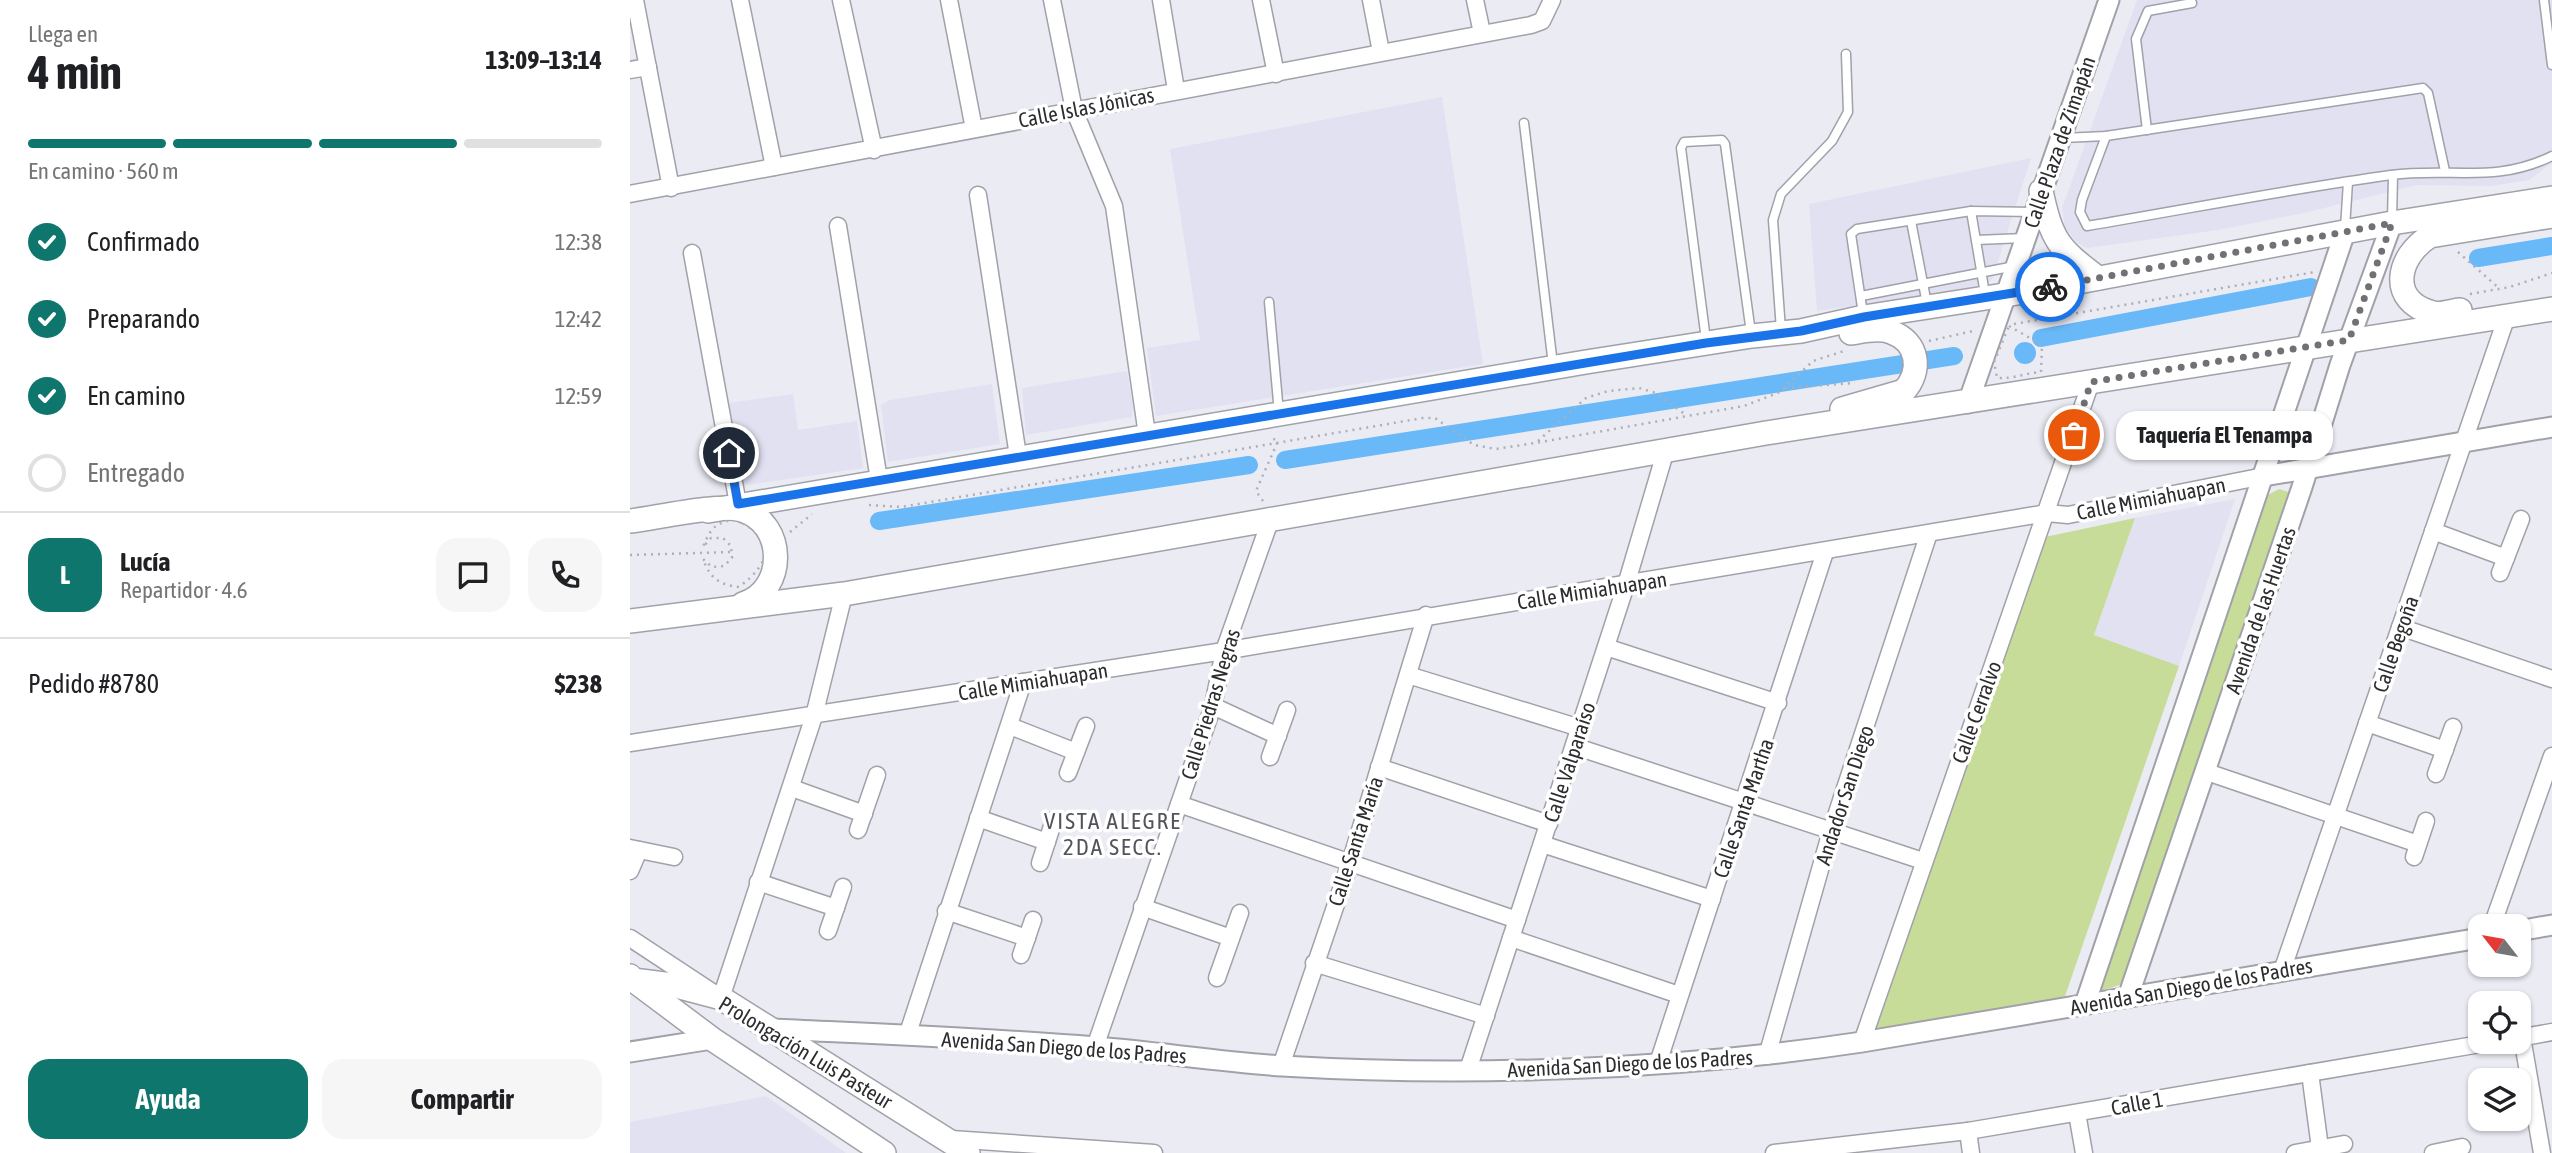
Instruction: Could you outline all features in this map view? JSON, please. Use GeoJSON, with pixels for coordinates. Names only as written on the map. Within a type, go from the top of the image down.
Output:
{"type":"FeatureCollection","features":[{"type":"Feature","properties":{"kind":"main road"},"geometry":{"type":"LineString","coordinates":[[1791,332],[1862,306],[1927,306],[2098,278],[2392,223],[2541,200]]}},
{"type":"Feature","properties":{"kind":"main road"},"geometry":{"type":"LineString","coordinates":[[2037,202],[2059,245],[2098,278]]}},
{"type":"Feature","properties":{"kind":"main road"},"geometry":{"type":"LineString","coordinates":[[2552,216],[2430,236],[2415,245],[2404,260],[2401,275],[2403,289],[2416,305],[2435,314],[2552,295]]}},
{"type":"Feature","properties":{"kind":"main road"},"geometry":{"type":"LineString","coordinates":[[630,621],[844,594],[1665,453],[1766,433],[2552,309]]}},
{"type":"Feature","properties":{"kind":"main road"},"geometry":{"type":"LineString","coordinates":[[708,511],[1017,456],[1752,336],[1791,332],[1839,335],[1890,331],[1914,355],[1904,391],[1892,397],[1790,422],[1766,433]]}},
{"type":"Feature","properties":{"kind":"main road"},"geometry":{"type":"LineString","coordinates":[[630,521],[726,507],[743,510],[758,518],[769,532],[776,564],[766,586],[748,602],[733,607]]}},
{"type":"Feature","properties":{"kind":"main road","name":"Prolongación Luis Pasteur"},"geometry":{"type":"LineString","coordinates":[[631,978],[721,998],[968,1153]]}},
{"type":"Feature","properties":{"kind":"main road","name":"Prolongación Luis Pasteur"},"geometry":{"type":"LineString","coordinates":[[631,978],[712,1039],[884,1153]]}},
{"type":"Feature","properties":{"kind":"street"},"geometry":{"type":"LineString","coordinates":[[635,0],[671,187]]}},
{"type":"Feature","properties":{"kind":"street"},"geometry":{"type":"LineString","coordinates":[[740,0],[774,167]]}},
{"type":"Feature","properties":{"kind":"street"},"geometry":{"type":"LineString","coordinates":[[841,0],[874,150]]}},
{"type":"Feature","properties":{"kind":"street"},"geometry":{"type":"LineString","coordinates":[[948,0],[974,129]]}},
{"type":"Feature","properties":{"kind":"street"},"geometry":{"type":"LineString","coordinates":[[1052,0],[1074,110],[1114,206],[1147,435]]}},
{"type":"Feature","properties":{"kind":"street"},"geometry":{"type":"LineString","coordinates":[[1161,0],[1176,90]]}},
{"type":"Feature","properties":{"kind":"street"},"geometry":{"type":"LineString","coordinates":[[1261,0],[1276,74]]}},
{"type":"Feature","properties":{"kind":"street"},"geometry":{"type":"LineString","coordinates":[[1371,0],[1381,52]]}},
{"type":"Feature","properties":{"kind":"street"},"geometry":{"type":"LineString","coordinates":[[1475,0],[1482,33]]}},
{"type":"Feature","properties":{"kind":"street","name":"Calle Islas Jónicas"},"geometry":{"type":"LineString","coordinates":[[630,194],[874,150],[1176,90],[1276,74],[1542,21],[1552,0]]}},
{"type":"Feature","properties":{"kind":"street","name":"Calle Plaza de Zimapán"},"geometry":{"type":"LineString","coordinates":[[1968,403],[1993,328],[1995,295],[2015,266],[2109,0]]}},
{"type":"Feature","properties":{"kind":"street"},"geometry":{"type":"LineString","coordinates":[[630,70],[648,67]]}},
{"type":"Feature","properties":{"kind":"street"},"geometry":{"type":"LineString","coordinates":[[978,195],[1017,456]]}},
{"type":"Feature","properties":{"kind":"street","name":"Avenida de las Huertas"},"geometry":{"type":"LineString","coordinates":[[2128,997],[2309,467],[2349,340],[2392,223]]}},
{"type":"Feature","properties":{"kind":"street"},"geometry":{"type":"LineString","coordinates":[[838,226],[879,480]]}},
{"type":"Feature","properties":{"kind":"street","name":"Avenida de las Huertas"},"geometry":{"type":"LineString","coordinates":[[2085,1004],[2308,346],[2344,232]]}},
{"type":"Feature","properties":{"kind":"street"},"geometry":{"type":"LineString","coordinates":[[692,253],[738,504]]}},
{"type":"Feature","properties":{"kind":"street","name":"Calle Begoña"},"geometry":{"type":"LineString","coordinates":[[2282,971],[2507,316]]}},
{"type":"Feature","properties":{"kind":"street","name":"Calle Cerralvo"},"geometry":{"type":"LineString","coordinates":[[1862,1042],[2091,382]]}},
{"type":"Feature","properties":{"kind":"street","name":"Calle Mimiahuapan"},"geometry":{"type":"LineString","coordinates":[[630,743],[1224,651],[1426,615],[1928,536],[2047,513],[2068,515],[2309,467],[2552,427]]}},
{"type":"Feature","properties":{"kind":"street","name":"Calle Valparaíso"},"geometry":{"type":"LineString","coordinates":[[1468,1070],[1626,585],[1665,453]]}},
{"type":"Feature","properties":{"kind":"street"},"geometry":{"type":"LineString","coordinates":[[2500,573],[2521,519]]}},
{"type":"Feature","properties":{"kind":"street","name":"Calle Piedras Negras"},"geometry":{"type":"LineString","coordinates":[[1095,1047],[1213,706],[1224,651],[1274,520]]}},
{"type":"Feature","properties":{"kind":"street"},"geometry":{"type":"LineString","coordinates":[[2433,531],[2506,558]]}},
{"type":"Feature","properties":{"kind":"street","name":"Andador San Diego"},"geometry":{"type":"LineString","coordinates":[[1767,1056],[1831,831],[1928,536]]}},
{"type":"Feature","properties":{"kind":"street","name":"Calle Santa Martha"},"geometry":{"type":"LineString","coordinates":[[1658,1063],[1746,802],[1825,552]]}},
{"type":"Feature","properties":{"kind":"street"},"geometry":{"type":"LineString","coordinates":[[630,938],[721,998],[758,882],[792,789],[814,716],[844,594]]}},
{"type":"Feature","properties":{"kind":"street","name":"Calle Santa María"},"geometry":{"type":"LineString","coordinates":[[1281,1066],[1350,863],[1426,615]]}},
{"type":"Feature","properties":{"kind":"street"},"geometry":{"type":"LineString","coordinates":[[2400,627],[2552,679]]}},
{"type":"Feature","properties":{"kind":"street"},"geometry":{"type":"LineString","coordinates":[[1606,647],[1778,703]]}},
{"type":"Feature","properties":{"kind":"street"},"geometry":{"type":"LineString","coordinates":[[1408,675],[1580,728]]}},
{"type":"Feature","properties":{"kind":"street"},"geometry":{"type":"LineString","coordinates":[[907,1035],[1023,682]]}},
{"type":"Feature","properties":{"kind":"street"},"geometry":{"type":"LineString","coordinates":[[1213,706],[1278,736]]}},
{"type":"Feature","properties":{"kind":"street"},"geometry":{"type":"LineString","coordinates":[[1270,757],[1287,710]]}},
{"type":"Feature","properties":{"kind":"street"},"geometry":{"type":"LineString","coordinates":[[2367,723],[2445,750]]}},
{"type":"Feature","properties":{"kind":"street"},"geometry":{"type":"LineString","coordinates":[[1010,726],[1076,751]]}},
{"type":"Feature","properties":{"kind":"street"},"geometry":{"type":"LineString","coordinates":[[1068,773],[1086,726]]}},
{"type":"Feature","properties":{"kind":"street"},"geometry":{"type":"LineString","coordinates":[[2436,774],[2453,727]]}},
{"type":"Feature","properties":{"kind":"street"},"geometry":{"type":"LineString","coordinates":[[1574,746],[1923,861]]}},
{"type":"Feature","properties":{"kind":"street"},"geometry":{"type":"LineString","coordinates":[[2498,914],[2547,784],[2552,756]]}},
{"type":"Feature","properties":{"kind":"street"},"geometry":{"type":"LineString","coordinates":[[1379,766],[1549,824]]}},
{"type":"Feature","properties":{"kind":"street"},"geometry":{"type":"LineString","coordinates":[[2204,771],[2336,815],[2416,850],[2426,821]]}},
{"type":"Feature","properties":{"kind":"street"},"geometry":{"type":"LineString","coordinates":[[858,830],[877,775]]}},
{"type":"Feature","properties":{"kind":"street"},"geometry":{"type":"LineString","coordinates":[[792,789],[864,814]]}},
{"type":"Feature","properties":{"kind":"street"},"geometry":{"type":"LineString","coordinates":[[1179,804],[1517,920]]}},
{"type":"Feature","properties":{"kind":"street"},"geometry":{"type":"LineString","coordinates":[[978,818],[1047,842]]}},
{"type":"Feature","properties":{"kind":"street"},"geometry":{"type":"LineString","coordinates":[[1040,863],[1054,820]]}},
{"type":"Feature","properties":{"kind":"street"},"geometry":{"type":"LineString","coordinates":[[1542,844],[1712,900]]}},
{"type":"Feature","properties":{"kind":"street"},"geometry":{"type":"LineString","coordinates":[[630,871],[634,849],[674,857]]}},
{"type":"Feature","properties":{"kind":"street"},"geometry":{"type":"LineString","coordinates":[[758,882],[836,908]]}},
{"type":"Feature","properties":{"kind":"street"},"geometry":{"type":"LineString","coordinates":[[828,931],[844,887]]}},
{"type":"Feature","properties":{"kind":"street"},"geometry":{"type":"LineString","coordinates":[[1142,907],[1231,938]]}},
{"type":"Feature","properties":{"kind":"street"},"geometry":{"type":"LineString","coordinates":[[946,911],[1027,939]]}},
{"type":"Feature","properties":{"kind":"street"},"geometry":{"type":"LineString","coordinates":[[1217,978],[1240,913]]}},
{"type":"Feature","properties":{"kind":"street"},"geometry":{"type":"LineString","coordinates":[[1021,955],[1033,920]]}},
{"type":"Feature","properties":{"kind":"street"},"geometry":{"type":"LineString","coordinates":[[2531,929],[2552,925]]}},
{"type":"Feature","properties":{"kind":"street"},"geometry":{"type":"LineString","coordinates":[[1511,938],[1679,995]]}},
{"type":"Feature","properties":{"kind":"street","name":"Avenida San Diego de los Padres"},"geometry":{"type":"LineString","coordinates":[[773,1029],[1095,1047],[1281,1066],[1468,1070],[1658,1063],[1767,1056],[1862,1042],[2468,939]]}},
{"type":"Feature","properties":{"kind":"street"},"geometry":{"type":"LineString","coordinates":[[1314,963],[1486,1016]]}},
{"type":"Feature","properties":{"kind":"street"},"geometry":{"type":"LineString","coordinates":[[2531,1035],[2552,1032]]}},
{"type":"Feature","properties":{"kind":"street"},"geometry":{"type":"LineString","coordinates":[[630,1052],[712,1039]]}},
{"type":"Feature","properties":{"kind":"street","name":"Calle 1"},"geometry":{"type":"LineString","coordinates":[[1774,1153],[1968,1131],[2468,1046]]}},
{"type":"Feature","properties":{"kind":"street"},"geometry":{"type":"LineString","coordinates":[[2523,1054],[2542,1153]]}},
{"type":"Feature","properties":{"kind":"street"},"geometry":{"type":"LineString","coordinates":[[2310,1073],[2320,1148]]}},
{"type":"Feature","properties":{"kind":"street"},"geometry":{"type":"LineString","coordinates":[[2077,1113],[2084,1153]]}},
{"type":"Feature","properties":{"kind":"street"},"geometry":{"type":"LineString","coordinates":[[1968,1131],[1971,1153]]}},
{"type":"Feature","properties":{"kind":"street"},"geometry":{"type":"LineString","coordinates":[[946,1139],[1154,1153]]}},
{"type":"Feature","properties":{"kind":"street"},"geometry":{"type":"LineString","coordinates":[[2295,1153],[2344,1144]]}},
{"type":"Feature","properties":{"kind":"street"},"geometry":{"type":"LineString","coordinates":[[2432,1153],[2462,1147]]}},
{"type":"Feature","properties":{"kind":"lane"},"geometry":{"type":"LineString","coordinates":[[2544,0],[2552,65]]}},
{"type":"Feature","properties":{"kind":"lane"},"geometry":{"type":"LineString","coordinates":[[2147,130],[2136,39],[2148,11],[2192,3]]}},
{"type":"Feature","properties":{"kind":"lane"},"geometry":{"type":"LineString","coordinates":[[1791,332],[1773,220],[1782,194],[1832,141],[1848,112],[1846,54]]}},
{"type":"Feature","properties":{"kind":"lane"},"geometry":{"type":"LineString","coordinates":[[2060,138],[2106,136],[2423,88],[2428,93],[2445,171]]}},
{"type":"Feature","properties":{"kind":"lane"},"geometry":{"type":"LineString","coordinates":[[1524,123],[1553,368]]}},
{"type":"Feature","properties":{"kind":"lane"},"geometry":{"type":"LineString","coordinates":[[2106,136],[2082,200],[2080,212],[2087,226],[2393,175],[2445,171],[2485,175],[2527,168],[2552,156]]}},
{"type":"Feature","properties":{"kind":"lane"},"geometry":{"type":"LineString","coordinates":[[1706,343],[1681,148],[1684,142],[1722,140],[1725,144],[1752,336]]}},
{"type":"Feature","properties":{"kind":"lane"},"geometry":{"type":"LineString","coordinates":[[2392,223],[2393,175]]}},
{"type":"Feature","properties":{"kind":"lane"},"geometry":{"type":"LineString","coordinates":[[2344,232],[2348,182]]}},
{"type":"Feature","properties":{"kind":"lane"},"geometry":{"type":"LineString","coordinates":[[2541,200],[2552,189]]}},
{"type":"Feature","properties":{"kind":"lane"},"geometry":{"type":"LineString","coordinates":[[2015,266],[1923,283],[1862,306],[1852,233],[1857,229],[2037,202]]}},
{"type":"Feature","properties":{"kind":"lane"},"geometry":{"type":"LineString","coordinates":[[1971,211],[1981,271],[1995,295]]}},
{"type":"Feature","properties":{"kind":"lane"},"geometry":{"type":"LineString","coordinates":[[1911,221],[1927,306]]}},
{"type":"Feature","properties":{"kind":"lane"},"geometry":{"type":"LineString","coordinates":[[1976,240],[2025,238]]}},
{"type":"Feature","properties":{"kind":"lane"},"geometry":{"type":"LineString","coordinates":[[1269,302],[1279,413]]}},
{"type":"Feature","properties":{"kind":"path"},"geometry":{"type":"LineString","coordinates":[[2457,247],[2465,248]]}},
{"type":"Feature","properties":{"kind":"path"},"geometry":{"type":"LineString","coordinates":[[2462,255],[2500,289]]}},
{"type":"Feature","properties":{"kind":"path"},"geometry":{"type":"LineString","coordinates":[[1914,355],[1993,328],[2307,272],[2332,272]]}},
{"type":"Feature","properties":{"kind":"path"},"geometry":{"type":"LineString","coordinates":[[2460,296],[2500,289],[2552,272]]}},
{"type":"Feature","properties":{"kind":"path"},"geometry":{"type":"LineString","coordinates":[[2026,373],[2041,372],[2042,345],[2029,335]]}},
{"type":"Feature","properties":{"kind":"path"},"geometry":{"type":"LineString","coordinates":[[863,503],[901,507],[1423,418],[1435,418],[1465,439],[1496,449],[1535,443],[1744,406],[1786,386],[1813,361],[1851,349]]}},
{"type":"Feature","properties":{"kind":"path"},"geometry":{"type":"LineString","coordinates":[[1786,386],[1859,383]]}},
{"type":"Feature","properties":{"kind":"path"},"geometry":{"type":"LineString","coordinates":[[1535,443],[1586,398],[1608,391],[1639,388],[1656,393],[1686,415]]}},
{"type":"Feature","properties":{"kind":"path"},"geometry":{"type":"LineString","coordinates":[[1267,436],[1278,441]]}},
{"type":"Feature","properties":{"kind":"path"},"geometry":{"type":"LineString","coordinates":[[1274,520],[1256,491],[1278,441]]}},
{"type":"Feature","properties":{"kind":"path"},"geometry":{"type":"LineString","coordinates":[[771,550],[753,528],[736,520],[723,521],[709,529],[703,547],[711,538],[723,538],[731,546],[732,558],[724,566],[712,567],[703,559],[709,575],[724,585],[739,587],[758,573],[771,550],[820,507]]}},
{"type":"Feature","properties":{"kind":"path"},"geometry":{"type":"LineString","coordinates":[[630,555],[732,552]]}},
{"type":"Feature","properties":{"kind":"shaded area"},"geometry":{"type":"Polygon","coordinates":[[[2137,0],[2552,0],[2552,163],[2529,180],[2491,186],[2417,185],[2308,212],[2218,230],[2087,248],[2076,242],[2065,227],[2062,208],[2137,0]]]}},
{"type":"Feature","properties":{"kind":"shaded area"},"geometry":{"type":"Polygon","coordinates":[[[1442,97],[1483,364],[1156,416],[1147,348],[1200,340],[1170,149],[1442,97]]]}},
{"type":"Feature","properties":{"kind":"shaded area"},"geometry":{"type":"Polygon","coordinates":[[[2031,158],[1992,280],[1967,289],[1817,311],[1809,204],[2031,158]]]}},
{"type":"Feature","properties":{"kind":"shaded area"},"geometry":{"type":"Polygon","coordinates":[[[1127,371],[1132,417],[1026,435],[1022,388],[1127,371]]]}},
{"type":"Feature","properties":{"kind":"shaded area"},"geometry":{"type":"Polygon","coordinates":[[[992,384],[1000,444],[888,462],[881,405],[890,400],[992,384]]]}},
{"type":"Feature","properties":{"kind":"shaded area"},"geometry":{"type":"Polygon","coordinates":[[[793,394],[798,430],[857,421],[863,468],[740,486],[729,403],[793,394]]]}},
{"type":"Feature","properties":{"kind":"shaded area"},"geometry":{"type":"Polygon","coordinates":[[[2235,499],[2179,666],[2094,635],[2135,518],[2235,499]]]}},
{"type":"Feature","properties":{"kind":"shaded area"},"geometry":{"type":"Polygon","coordinates":[[[766,1096],[846,1153],[630,1153],[630,1122],[766,1096]]]}},
{"type":"Feature","properties":{"kind":"green space"},"geometry":{"type":"Polygon","coordinates":[[[2279,489],[2288,492],[2282,526],[2126,983],[2097,992],[2095,987],[2268,495],[2279,489]]]}},
{"type":"Feature","properties":{"kind":"green space"},"geometry":{"type":"Polygon","coordinates":[[[2135,518],[2094,635],[2179,666],[2063,1002],[1870,1034],[2045,537],[2135,518]]]}},
{"type":"Feature","properties":{"kind":"water"},"geometry":{"type":"Polygon","coordinates":[[[2025,342],[2035,349],[2036,353],[2029,363],[2025,364],[2015,357],[2014,353],[2021,343],[2025,342]]]}},
{"type":"Feature","properties":{"kind":"waterway"},"geometry":{"type":"LineString","coordinates":[[2478,258],[2552,246]]}},
{"type":"Feature","properties":{"kind":"waterway"},"geometry":{"type":"LineString","coordinates":[[2041,338],[2311,287]]}},
{"type":"Feature","properties":{"kind":"waterway"},"geometry":{"type":"LineString","coordinates":[[1285,460],[1954,356]]}},
{"type":"Feature","properties":{"kind":"waterway"},"geometry":{"type":"LineString","coordinates":[[879,521],[1249,465]]}},
{"type":"Feature","properties":{"kind":"way so far"},"geometry":{"type":"LineString","coordinates":[[2050,287],[2392,223],[2349,340],[2091,382],[2074,435]]}},
{"type":"Feature","properties":{"kind":"place","name":"Taquería El Tenampa"},"geometry":{"type":"Point","coordinates":[2074,435]}},
{"type":"Feature","properties":{"kind":"district","name":"VISTA ALEGRE 2DA SECC."},"geometry":{"type":"Point","coordinates":[1113,834]}},
{"type":"Feature","properties":{"kind":"route"},"geometry":{"type":"LineString","coordinates":[[729,453],[738,504],[1706,343],[1801,331],[1864,317],[2050,287]]}}]}
